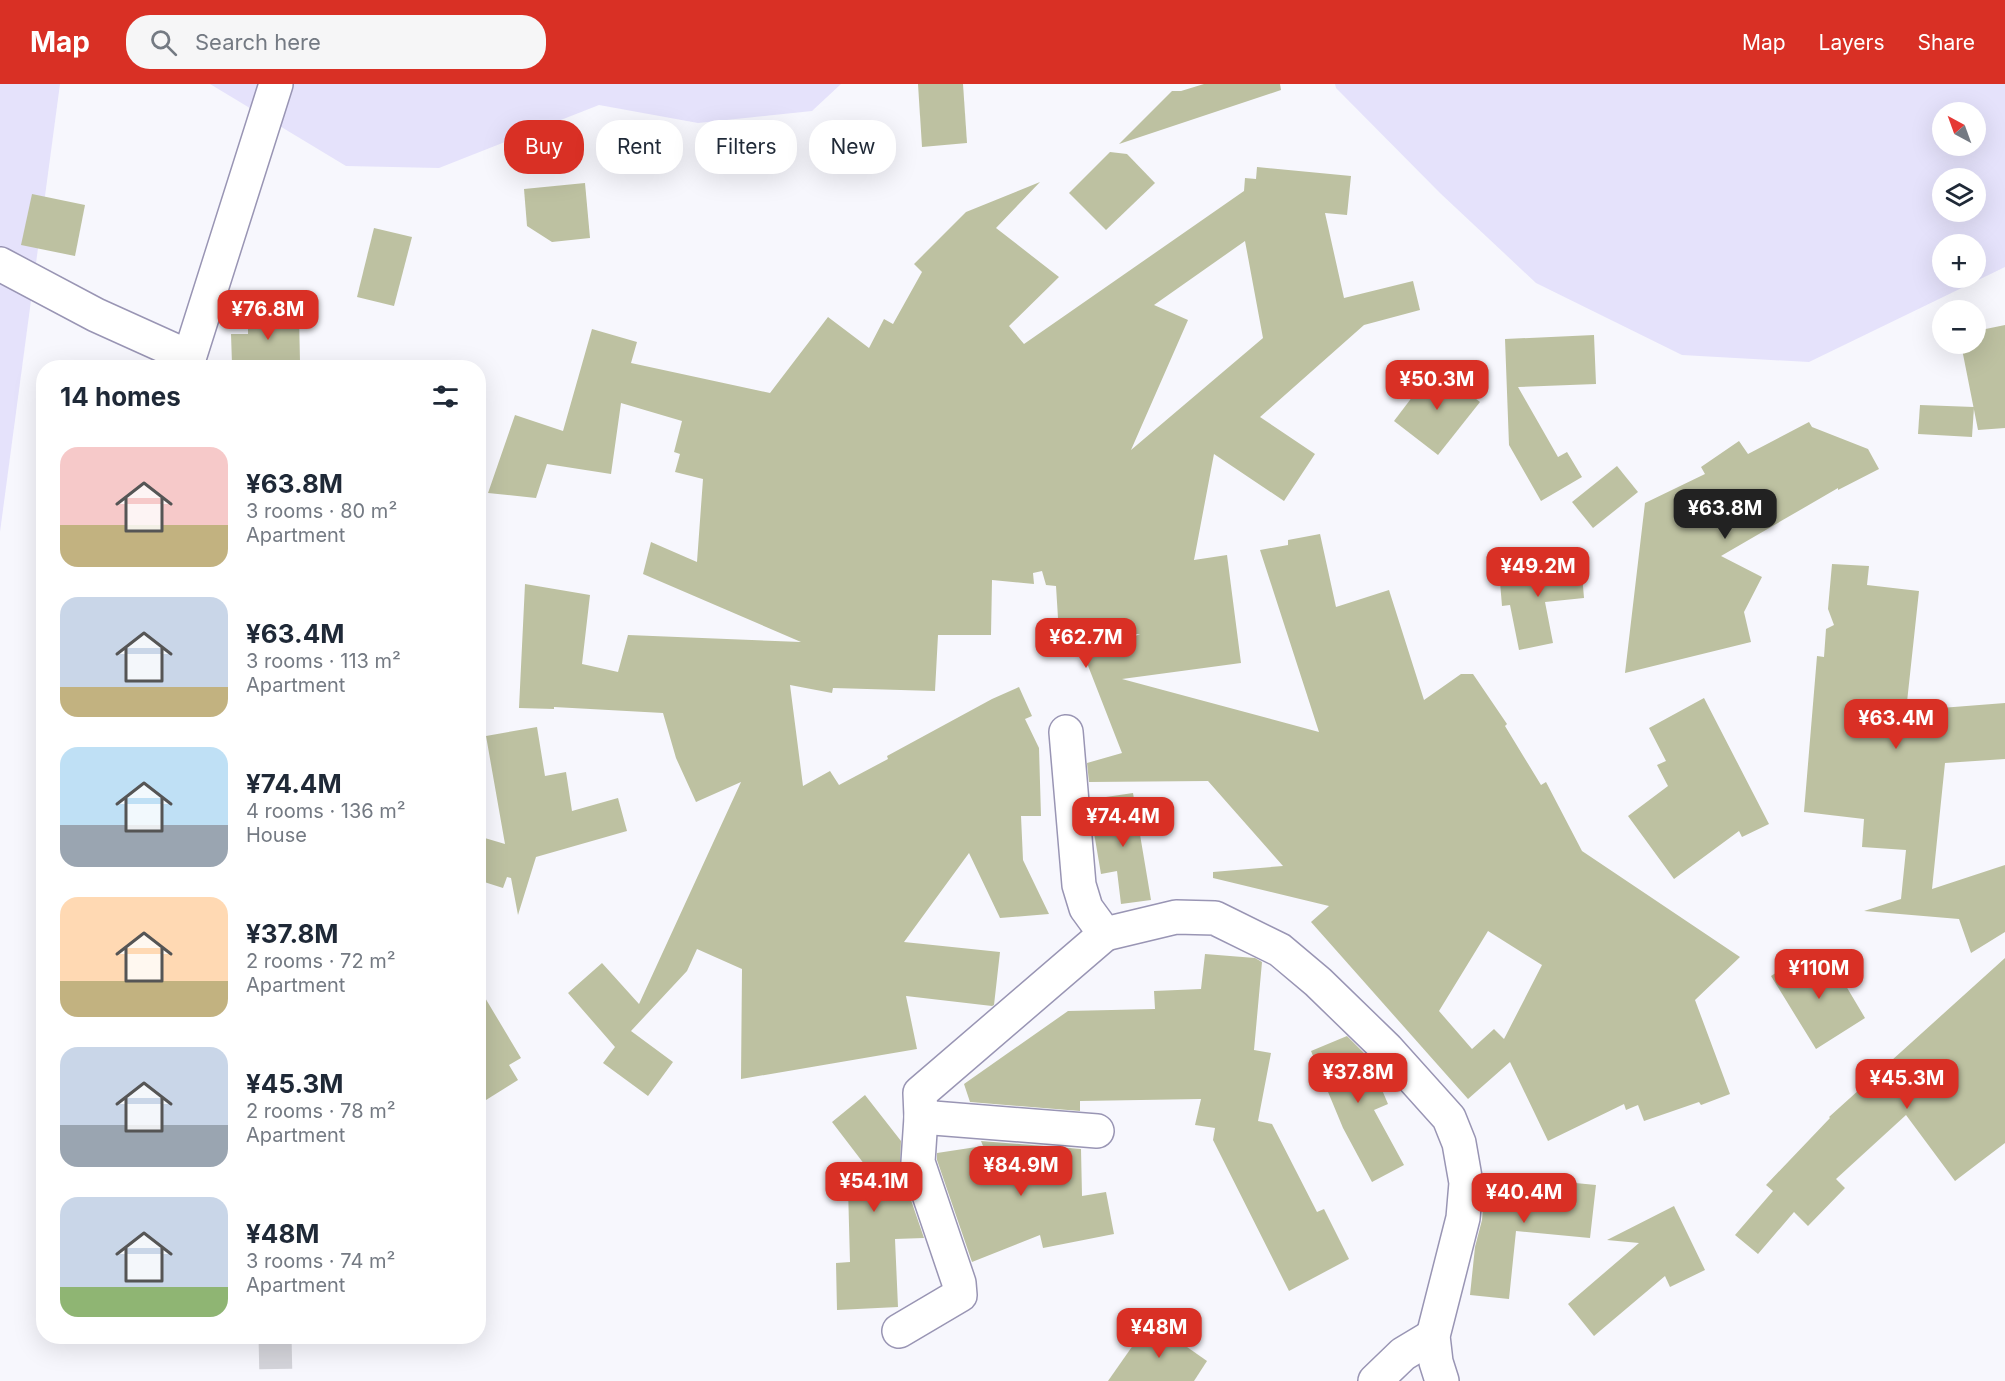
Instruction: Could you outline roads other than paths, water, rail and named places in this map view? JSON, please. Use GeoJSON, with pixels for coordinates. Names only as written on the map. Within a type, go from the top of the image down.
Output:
{"type":"FeatureCollection","features":[{"type":"Feature","properties":{"kind":"street"},"geometry":{"type":"LineString","coordinates":[[189,360],[276,84]]}},
{"type":"Feature","properties":{"kind":"street"},"geometry":{"type":"LineString","coordinates":[[0,264],[184,360]]}},
{"type":"Feature","properties":{"kind":"street"},"geometry":{"type":"LineString","coordinates":[[1066,732],[1078,885],[1086,908],[1105,934]]}},
{"type":"Feature","properties":{"kind":"street"},"geometry":{"type":"LineString","coordinates":[[899,1332],[960,1295],[959,1283],[918,1162],[920,1093],[1105,934],[1176,918],[1215,918],[1280,950],[1318,982],[1387,1049],[1449,1118],[1459,1143],[1466,1183],[1462,1218],[1433,1336],[1436,1362],[1442,1381]]}},
{"type":"Feature","properties":{"kind":"street"},"geometry":{"type":"LineString","coordinates":[[921,1117],[1097,1131]]}},
{"type":"Feature","properties":{"kind":"street"},"geometry":{"type":"LineString","coordinates":[[1375,1381],[1403,1354],[1433,1336]]}},
{"type":"Feature","properties":{"kind":"tunnel"},"geometry":{"type":"LineString","coordinates":[[275,1344],[276,1381]]}}]}
